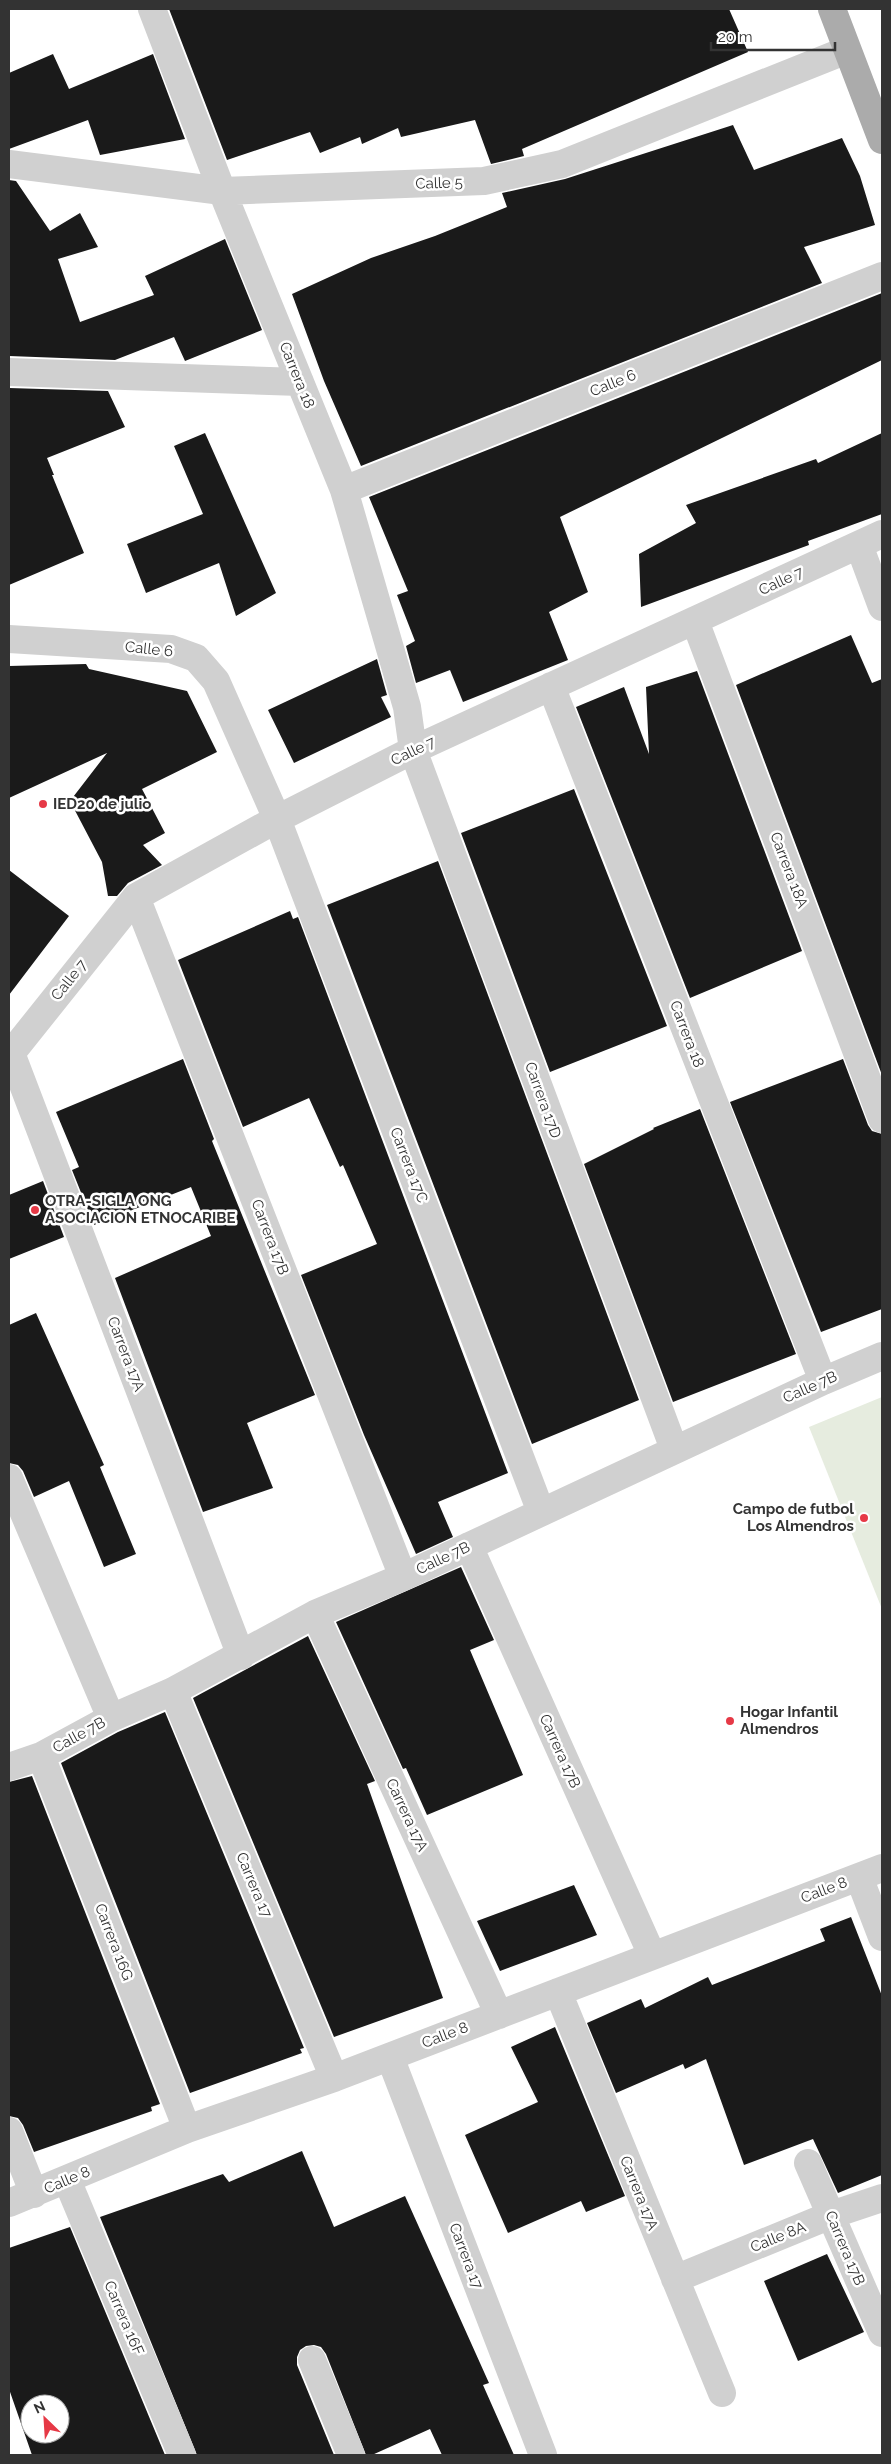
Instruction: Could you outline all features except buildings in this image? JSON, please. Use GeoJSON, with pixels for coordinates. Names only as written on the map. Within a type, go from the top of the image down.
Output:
{"type":"FeatureCollection","features":[{"type":"Feature","properties":{"kind":"main road"},"geometry":{"type":"LineString","coordinates":[[832,9],[882,140]]}},
{"type":"Feature","properties":{"kind":"street","name":"Carrera 18"},"geometry":{"type":"LineString","coordinates":[[152,9],[222,191],[344,490],[407,707],[413,750]]}},
{"type":"Feature","properties":{"kind":"street","name":"Calle 5"},"geometry":{"type":"LineString","coordinates":[[9,164],[222,191],[484,181],[562,164],[847,50]]}},
{"type":"Feature","properties":{"kind":"street","name":"Calle 6"},"geometry":{"type":"LineString","coordinates":[[344,490],[882,276]]}},
{"type":"Feature","properties":{"kind":"street"},"geometry":{"type":"LineString","coordinates":[[9,372],[300,382]]}},
{"type":"Feature","properties":{"kind":"street"},"geometry":{"type":"LineString","coordinates":[[871,540],[882,607]]}},
{"type":"Feature","properties":{"kind":"street","name":"Calle 7"},"geometry":{"type":"LineString","coordinates":[[10,1054],[136,897],[277,820],[413,750],[871,540]]}},
{"type":"Feature","properties":{"kind":"street","name":"Carrera 18A"},"geometry":{"type":"LineString","coordinates":[[695,621],[882,1119]]}},
{"type":"Feature","properties":{"kind":"street","name":"Calle 6"},"geometry":{"type":"LineString","coordinates":[[9,639],[171,649],[196,658],[216,681],[277,820]]}},
{"type":"Feature","properties":{"kind":"street","name":"Carrera 18"},"geometry":{"type":"LineString","coordinates":[[551,686],[823,1381]]}},
{"type":"Feature","properties":{"kind":"street","name":"Carrera 17D"},"geometry":{"type":"LineString","coordinates":[[413,750],[674,1449]]}},
{"type":"Feature","properties":{"kind":"street","name":"Carrera 17C"},"geometry":{"type":"LineString","coordinates":[[277,820],[541,1512]]}},
{"type":"Feature","properties":{"kind":"street","name":"Carrera 17B"},"geometry":{"type":"LineString","coordinates":[[136,897],[403,1576]]}},
{"type":"Feature","properties":{"kind":"street","name":"Carrera 17A"},"geometry":{"type":"LineString","coordinates":[[10,1054],[241,1656]]}},
{"type":"Feature","properties":{"kind":"street","name":"Calle 7B"},"geometry":{"type":"LineString","coordinates":[[9,1768],[41,1756],[110,1718],[173,1691],[241,1656],[315,1614],[469,1546],[674,1449],[882,1356]]}},
{"type":"Feature","properties":{"kind":"street"},"geometry":{"type":"LineString","coordinates":[[9,1478],[110,1718]]}},
{"type":"Feature","properties":{"kind":"street","name":"Carrera 17B"},"geometry":{"type":"LineString","coordinates":[[469,1546],[652,1956]]}},
{"type":"Feature","properties":{"kind":"street","name":"Carrera 17A"},"geometry":{"type":"LineString","coordinates":[[315,1614],[499,2015]]}},
{"type":"Feature","properties":{"kind":"street","name":"Carrera 17"},"geometry":{"type":"LineString","coordinates":[[173,1691],[334,2078]]}},
{"type":"Feature","properties":{"kind":"street","name":"Carrera 16G"},"geometry":{"type":"LineString","coordinates":[[41,1756],[187,2129]]}},
{"type":"Feature","properties":{"kind":"street"},"geometry":{"type":"LineString","coordinates":[[870,1872],[882,1938]]}},
{"type":"Feature","properties":{"kind":"street","name":"Calle 8"},"geometry":{"type":"LineString","coordinates":[[21,2198],[187,2129],[390,2057],[870,1872]]}},
{"type":"Feature","properties":{"kind":"street","name":"Carrera 17A"},"geometry":{"type":"LineString","coordinates":[[558,1992],[674,2280],[722,2393]]}},
{"type":"Feature","properties":{"kind":"street","name":"Carrera 17"},"geometry":{"type":"LineString","coordinates":[[390,2057],[543,2455]]}},
{"type":"Feature","properties":{"kind":"street"},"geometry":{"type":"LineString","coordinates":[[9,2131],[21,2198]]}},
{"type":"Feature","properties":{"kind":"street","name":"Carrera 17B"},"geometry":{"type":"LineString","coordinates":[[808,2163],[882,2334]]}},
{"type":"Feature","properties":{"kind":"street","name":"Carrera 16F"},"geometry":{"type":"LineString","coordinates":[[67,2180],[182,2455]]}},
{"type":"Feature","properties":{"kind":"street","name":"Calle 8A"},"geometry":{"type":"LineString","coordinates":[[674,2280],[831,2215],[882,2198]]}},
{"type":"Feature","properties":{"kind":"street"},"geometry":{"type":"LineString","coordinates":[[312,2360],[351,2455]]}},
{"type":"Feature","properties":{"kind":"shaded area","name":"Campo de futbol Los Almendros"},"geometry":{"type":"Polygon","coordinates":[[[882,1397],[882,1609],[809,1427],[882,1397]]]}},
{"type":"Feature","properties":{"kind":"place","name":"IED20 de julio"},"geometry":{"type":"Point","coordinates":[43,804]}},
{"type":"Feature","properties":{"kind":"place","name":"OTRA-SIGLA ONG ASOCIACION ETNOCARIBE"},"geometry":{"type":"Point","coordinates":[35,1210]}},
{"type":"Feature","properties":{"kind":"place","name":"Campo de futbol Los Almendros"},"geometry":{"type":"Point","coordinates":[864,1518]}},
{"type":"Feature","properties":{"kind":"place","name":"Hogar Infantil Almendros"},"geometry":{"type":"Point","coordinates":[730,1721]}}]}
